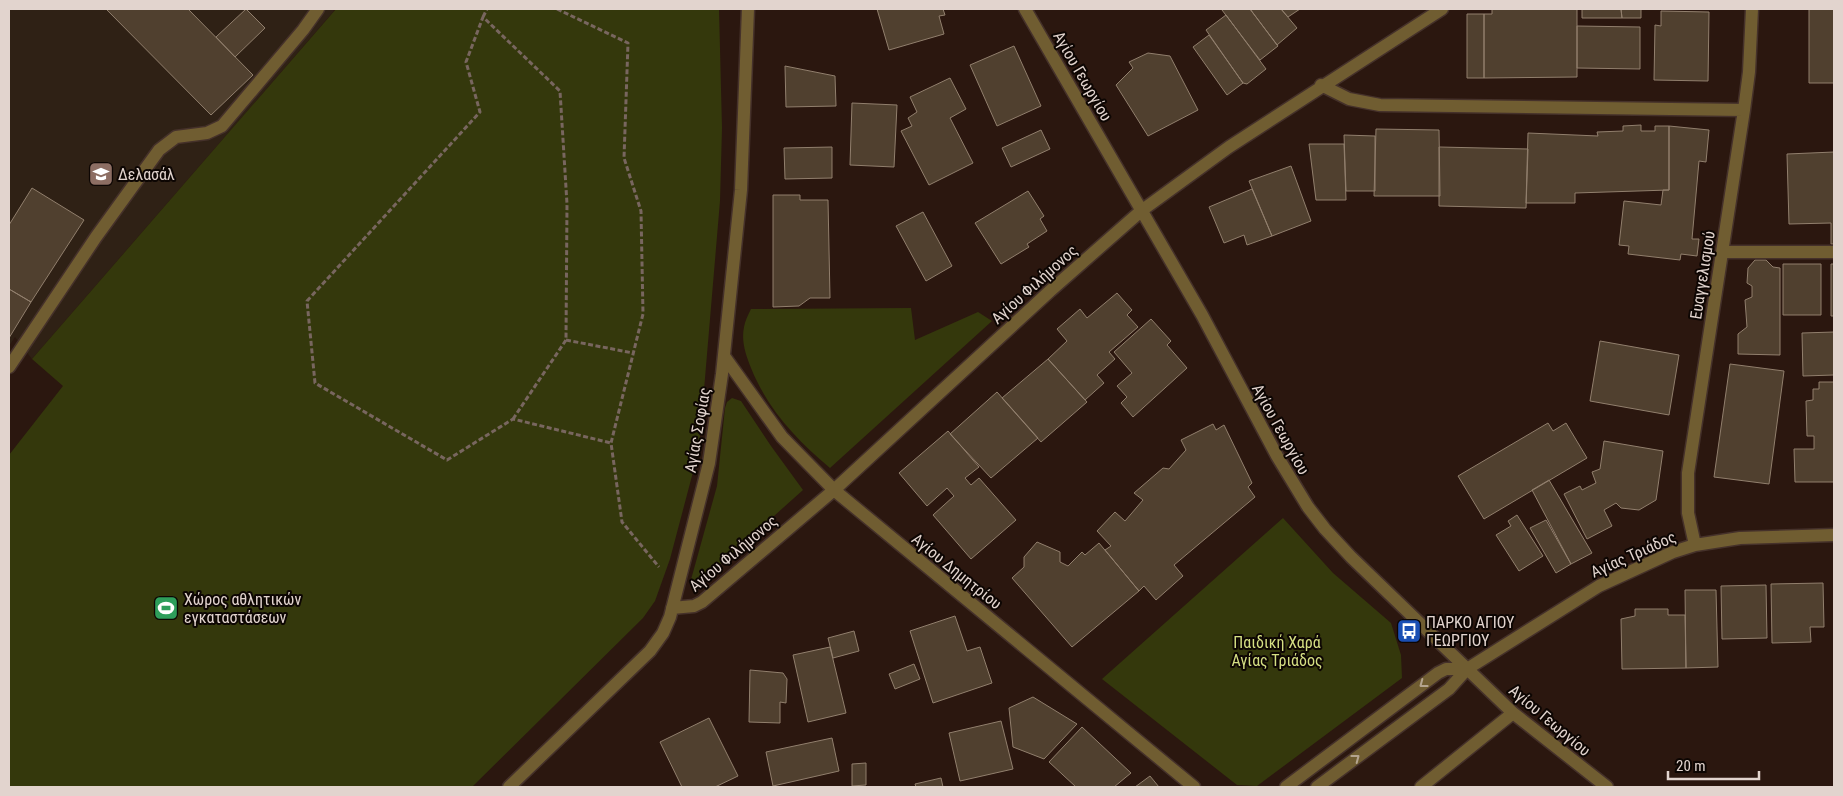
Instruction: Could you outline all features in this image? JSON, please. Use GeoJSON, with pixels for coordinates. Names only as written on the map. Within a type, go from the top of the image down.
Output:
{"type":"FeatureCollection","features":[{"type":"Feature","properties":{"kind":"street"},"geometry":{"type":"LineString","coordinates":[[9,367],[22,345],[121,201],[159,150],[176,137],[207,133],[222,126],[304,30],[318,9]]}},
{"type":"Feature","properties":{"kind":"street","name":"Αγίας Σοφίας"},"geometry":{"type":"LineString","coordinates":[[509,787],[650,651],[663,633],[680,582],[708,463],[724,356],[741,190],[748,9]]}},
{"type":"Feature","properties":{"kind":"street","name":"Αγίου Γεωργίου"},"geometry":{"type":"LineString","coordinates":[[1025,9],[1202,315],[1294,487],[1308,506],[1345,550],[1513,713],[1607,787]]}},
{"type":"Feature","properties":{"kind":"street","name":"Αγίου Φιλήμονος"},"geometry":{"type":"LineString","coordinates":[[672,608],[694,606],[702,602],[834,490],[1050,291],[1141,211],[1228,147],[1442,9]]}},
{"type":"Feature","properties":{"kind":"street","name":"Ευαγγελισμού"},"geometry":{"type":"LineString","coordinates":[[1695,545],[1688,513],[1688,473],[1744,110],[1749,72],[1752,9]]}},
{"type":"Feature","properties":{"kind":"street"},"geometry":{"type":"LineString","coordinates":[[1322,85],[1349,99],[1380,105],[1744,110]]}},
{"type":"Feature","properties":{"kind":"street"},"geometry":{"type":"LineString","coordinates":[[1722,252],[1834,252]]}},
{"type":"Feature","properties":{"kind":"street","name":"Αγίου Δημητρίου"},"geometry":{"type":"LineString","coordinates":[[724,356],[782,437],[834,490],[1194,787]]}},
{"type":"Feature","properties":{"kind":"street","name":"Αγίας Τριάδος"},"geometry":{"type":"LineString","coordinates":[[1317,787],[1449,689],[1467,669],[1599,586],[1642,564],[1695,545],[1763,536],[1834,535]]}},
{"type":"Feature","properties":{"kind":"street","name":"Αγίας Τριάδος"},"geometry":{"type":"LineString","coordinates":[[1286,787],[1438,673],[1446,669],[1467,669]]}},
{"type":"Feature","properties":{"kind":"street"},"geometry":{"type":"LineString","coordinates":[[1420,787],[1513,713]]}},
{"type":"Feature","properties":{"kind":"path"},"geometry":{"type":"LineString","coordinates":[[483,17],[560,91],[567,204],[566,340],[513,419],[447,460],[315,383],[306,301],[480,112],[466,62],[483,17],[487,9]]}},
{"type":"Feature","properties":{"kind":"path"},"geometry":{"type":"LineString","coordinates":[[557,9],[628,42],[624,158],[641,211],[642,314],[610,443],[622,522],[665,574],[680,582]]}},
{"type":"Feature","properties":{"kind":"path"},"geometry":{"type":"LineString","coordinates":[[566,340],[632,353]]}},
{"type":"Feature","properties":{"kind":"path"},"geometry":{"type":"LineString","coordinates":[[513,419],[610,443]]}},
{"type":"Feature","properties":{"kind":"shaded area","name":"Δελασάλ"},"geometry":{"type":"Polygon","coordinates":[[[9,9],[333,9],[334,11],[32,359],[15,337],[9,346],[9,9]]]}},
{"type":"Feature","properties":{"kind":"green space"},"geometry":{"type":"Polygon","coordinates":[[[336,9],[719,9],[722,128],[720,201],[700,437],[693,472],[670,559],[655,601],[643,618],[472,787],[9,787],[9,455],[63,386],[32,359],[336,9]]]}},
{"type":"Feature","properties":{"kind":"green space"},"geometry":{"type":"Polygon","coordinates":[[[911,308],[915,340],[978,312],[992,321],[830,468],[784,423],[758,383],[747,358],[743,333],[744,325],[751,309],[911,308]]]}},
{"type":"Feature","properties":{"kind":"green space"},"geometry":{"type":"Polygon","coordinates":[[[732,398],[741,401],[803,490],[698,584],[691,579],[717,486],[725,408],[727,402],[732,398]]]}},
{"type":"Feature","properties":{"kind":"green space","name":"Παιδική Χαρά Αγίας Τριάδος"},"geometry":{"type":"Polygon","coordinates":[[[1283,518],[1333,573],[1391,623],[1401,655],[1402,678],[1257,786],[1237,785],[1102,679],[1283,518]]]}},
{"type":"Feature","properties":{"kind":"building"},"geometry":{"type":"Polygon","coordinates":[[[106,9],[188,9],[253,75],[211,115],[106,9]]]}},
{"type":"Feature","properties":{"kind":"building"},"geometry":{"type":"Polygon","coordinates":[[[246,9],[265,28],[235,57],[216,37],[246,9]]]}},
{"type":"Feature","properties":{"kind":"building"},"geometry":{"type":"Polygon","coordinates":[[[877,9],[943,9],[945,15],[939,16],[944,34],[889,50],[877,9]]]}},
{"type":"Feature","properties":{"kind":"building"},"geometry":{"type":"Polygon","coordinates":[[[1250,9],[1278,46],[1260,60],[1222,10],[1250,9]]]}},
{"type":"Feature","properties":{"kind":"building"},"geometry":{"type":"Polygon","coordinates":[[[1250,9],[1281,9],[1297,28],[1277,45],[1250,9]]]}},
{"type":"Feature","properties":{"kind":"building"},"geometry":{"type":"Polygon","coordinates":[[[1281,9],[1300,9],[1288,17],[1281,9]]]}},
{"type":"Feature","properties":{"kind":"building"},"geometry":{"type":"Polygon","coordinates":[[[1492,9],[1577,9],[1577,77],[1484,78],[1484,14],[1492,14],[1492,9]]]}},
{"type":"Feature","properties":{"kind":"building"},"geometry":{"type":"Polygon","coordinates":[[[1582,9],[1621,9],[1622,18],[1582,18],[1582,9]]]}},
{"type":"Feature","properties":{"kind":"building"},"geometry":{"type":"Polygon","coordinates":[[[1621,9],[1641,9],[1641,18],[1622,18],[1621,9]]]}},
{"type":"Feature","properties":{"kind":"building"},"geometry":{"type":"Polygon","coordinates":[[[1809,9],[1834,9],[1834,83],[1809,83],[1809,9]]]}},
{"type":"Feature","properties":{"kind":"building"},"geometry":{"type":"Polygon","coordinates":[[[1661,11],[1709,12],[1708,81],[1654,80],[1655,25],[1661,26],[1661,11]]]}},
{"type":"Feature","properties":{"kind":"building"},"geometry":{"type":"Polygon","coordinates":[[[1467,14],[1484,14],[1484,78],[1467,78],[1467,14]]]}},
{"type":"Feature","properties":{"kind":"building"},"geometry":{"type":"Polygon","coordinates":[[[1226,15],[1266,69],[1247,84],[1243,83],[1206,30],[1226,15]]]}},
{"type":"Feature","properties":{"kind":"building"},"geometry":{"type":"Polygon","coordinates":[[[1577,26],[1640,27],[1640,69],[1577,68],[1577,26]]]}},
{"type":"Feature","properties":{"kind":"building"},"geometry":{"type":"Polygon","coordinates":[[[1209,35],[1243,83],[1227,95],[1193,47],[1209,35]]]}},
{"type":"Feature","properties":{"kind":"building"},"geometry":{"type":"Polygon","coordinates":[[[1014,46],[1041,106],[997,126],[970,65],[1014,46]]]}},
{"type":"Feature","properties":{"kind":"building"},"geometry":{"type":"Polygon","coordinates":[[[1148,53],[1170,56],[1198,110],[1148,136],[1116,85],[1133,68],[1129,62],[1148,53]]]}},
{"type":"Feature","properties":{"kind":"building"},"geometry":{"type":"Polygon","coordinates":[[[785,66],[835,76],[836,106],[786,107],[785,66]]]}},
{"type":"Feature","properties":{"kind":"building"},"geometry":{"type":"Polygon","coordinates":[[[950,78],[966,109],[950,118],[973,163],[929,185],[901,131],[912,126],[908,118],[917,112],[910,97],[950,78]]]}},
{"type":"Feature","properties":{"kind":"building"},"geometry":{"type":"Polygon","coordinates":[[[852,103],[897,105],[894,167],[850,165],[852,103]]]}},
{"type":"Feature","properties":{"kind":"building"},"geometry":{"type":"Polygon","coordinates":[[[1641,125],[1641,131],[1655,131],[1655,126],[1669,126],[1669,190],[1575,193],[1575,203],[1526,203],[1528,133],[1598,136],[1597,132],[1623,131],[1623,126],[1641,125]]]}},
{"type":"Feature","properties":{"kind":"building"},"geometry":{"type":"Polygon","coordinates":[[[1669,126],[1709,130],[1706,162],[1699,161],[1692,239],[1699,239],[1697,256],[1681,254],[1680,260],[1628,254],[1629,246],[1619,245],[1624,201],[1661,205],[1663,190],[1669,190],[1669,126]]]}},
{"type":"Feature","properties":{"kind":"building"},"geometry":{"type":"Polygon","coordinates":[[[1376,129],[1439,130],[1440,196],[1374,196],[1376,129]]]}},
{"type":"Feature","properties":{"kind":"building"},"geometry":{"type":"Polygon","coordinates":[[[1041,130],[1050,149],[1011,167],[1002,148],[1041,130]]]}},
{"type":"Feature","properties":{"kind":"building"},"geometry":{"type":"Polygon","coordinates":[[[1344,135],[1375,136],[1375,191],[1346,191],[1344,135]]]}},
{"type":"Feature","properties":{"kind":"building"},"geometry":{"type":"Polygon","coordinates":[[[1309,144],[1344,144],[1346,200],[1316,200],[1309,144]]]}},
{"type":"Feature","properties":{"kind":"building"},"geometry":{"type":"Polygon","coordinates":[[[832,147],[832,178],[785,179],[784,148],[832,147]]]}},
{"type":"Feature","properties":{"kind":"building"},"geometry":{"type":"Polygon","coordinates":[[[1439,147],[1528,149],[1526,208],[1439,206],[1439,147]]]}},
{"type":"Feature","properties":{"kind":"building"},"geometry":{"type":"Polygon","coordinates":[[[1834,152],[1834,244],[1831,244],[1831,223],[1789,224],[1787,154],[1834,152]]]}},
{"type":"Feature","properties":{"kind":"building"},"geometry":{"type":"Polygon","coordinates":[[[1291,166],[1311,221],[1272,236],[1249,181],[1291,166]]]}},
{"type":"Feature","properties":{"kind":"building"},"geometry":{"type":"Polygon","coordinates":[[[32,188],[84,220],[31,302],[9,289],[9,225],[32,188]]]}},
{"type":"Feature","properties":{"kind":"building"},"geometry":{"type":"Polygon","coordinates":[[[1252,189],[1272,236],[1247,245],[1244,235],[1224,243],[1209,207],[1252,189]]]}},
{"type":"Feature","properties":{"kind":"building"},"geometry":{"type":"Polygon","coordinates":[[[1028,191],[1044,216],[1040,219],[1047,231],[1027,244],[1029,247],[1001,264],[975,223],[1028,191]]]}},
{"type":"Feature","properties":{"kind":"building"},"geometry":{"type":"Polygon","coordinates":[[[773,195],[800,195],[800,200],[828,200],[830,298],[810,298],[799,306],[773,307],[773,195]]]}},
{"type":"Feature","properties":{"kind":"building"},"geometry":{"type":"Polygon","coordinates":[[[923,212],[952,266],[926,281],[896,226],[923,212]]]}},
{"type":"Feature","properties":{"kind":"building"},"geometry":{"type":"Polygon","coordinates":[[[1755,260],[1766,260],[1773,267],[1780,268],[1780,355],[1738,354],[1738,334],[1747,327],[1745,300],[1752,297],[1752,286],[1747,283],[1748,268],[1755,260]]]}},
{"type":"Feature","properties":{"kind":"building"},"geometry":{"type":"Polygon","coordinates":[[[1783,264],[1821,264],[1821,315],[1783,315],[1783,264]]]}},
{"type":"Feature","properties":{"kind":"building"},"geometry":{"type":"Polygon","coordinates":[[[1831,264],[1834,264],[1834,316],[1831,316],[1831,264]]]}},
{"type":"Feature","properties":{"kind":"building"},"geometry":{"type":"Polygon","coordinates":[[[9,289],[31,302],[9,338],[9,289]]]}},
{"type":"Feature","properties":{"kind":"building"},"geometry":{"type":"Polygon","coordinates":[[[1117,293],[1132,310],[1127,315],[1138,327],[1109,352],[1115,359],[1097,375],[1104,383],[1085,400],[1048,359],[1067,341],[1057,329],[1080,309],[1087,318],[1117,293]]]}},
{"type":"Feature","properties":{"kind":"building"},"geometry":{"type":"Polygon","coordinates":[[[1151,319],[1171,341],[1167,345],[1187,368],[1133,417],[1121,403],[1127,397],[1117,386],[1132,373],[1114,352],[1151,319]]]}},
{"type":"Feature","properties":{"kind":"building"},"geometry":{"type":"Polygon","coordinates":[[[1834,332],[1834,375],[1803,376],[1802,333],[1834,332]]]}},
{"type":"Feature","properties":{"kind":"building"},"geometry":{"type":"Polygon","coordinates":[[[1600,341],[1679,355],[1669,415],[1590,401],[1600,341]]]}},
{"type":"Feature","properties":{"kind":"building"},"geometry":{"type":"Polygon","coordinates":[[[1048,359],[1087,402],[1041,442],[1002,398],[1048,359]]]}},
{"type":"Feature","properties":{"kind":"building"},"geometry":{"type":"Polygon","coordinates":[[[1730,364],[1784,371],[1769,484],[1714,477],[1730,364]]]}},
{"type":"Feature","properties":{"kind":"building"},"geometry":{"type":"Polygon","coordinates":[[[1819,382],[1834,382],[1834,482],[1795,482],[1794,449],[1814,449],[1814,436],[1807,436],[1806,401],[1813,400],[1813,389],[1819,389],[1819,382]]]}},
{"type":"Feature","properties":{"kind":"building"},"geometry":{"type":"Polygon","coordinates":[[[997,392],[1038,438],[991,478],[950,434],[997,392]]]}},
{"type":"Feature","properties":{"kind":"building"},"geometry":{"type":"Polygon","coordinates":[[[1548,423],[1553,431],[1566,423],[1587,458],[1484,519],[1458,476],[1548,423]]]}},
{"type":"Feature","properties":{"kind":"building"},"geometry":{"type":"Polygon","coordinates":[[[1213,424],[1216,430],[1224,425],[1252,483],[1248,487],[1255,497],[1174,565],[1183,576],[1156,600],[1144,586],[1139,591],[1105,550],[1111,546],[1097,531],[1115,512],[1125,521],[1143,500],[1134,493],[1163,468],[1169,469],[1186,450],[1181,440],[1213,424]]]}},
{"type":"Feature","properties":{"kind":"building"},"geometry":{"type":"Polygon","coordinates":[[[948,431],[979,467],[965,478],[971,485],[979,478],[1016,520],[971,559],[933,515],[954,496],[947,488],[927,506],[899,473],[948,431]]]}},
{"type":"Feature","properties":{"kind":"building"},"geometry":{"type":"Polygon","coordinates":[[[1604,441],[1663,451],[1656,500],[1639,510],[1621,508],[1616,503],[1604,510],[1612,526],[1587,539],[1564,494],[1580,486],[1582,490],[1596,483],[1592,472],[1600,469],[1604,441]]]}},
{"type":"Feature","properties":{"kind":"building"},"geometry":{"type":"Polygon","coordinates":[[[1549,480],[1592,553],[1571,564],[1532,490],[1549,480]]]}},
{"type":"Feature","properties":{"kind":"building"},"geometry":{"type":"Polygon","coordinates":[[[1517,515],[1543,556],[1519,571],[1496,535],[1511,526],[1508,521],[1517,515]]]}},
{"type":"Feature","properties":{"kind":"building"},"geometry":{"type":"Polygon","coordinates":[[[1546,520],[1571,564],[1556,573],[1530,528],[1546,520]]]}},
{"type":"Feature","properties":{"kind":"building"},"geometry":{"type":"Polygon","coordinates":[[[1037,542],[1060,552],[1060,562],[1068,566],[1082,552],[1085,555],[1099,543],[1139,591],[1072,647],[1012,578],[1024,567],[1024,557],[1037,542]]]}},
{"type":"Feature","properties":{"kind":"building"},"geometry":{"type":"Polygon","coordinates":[[[1823,583],[1824,627],[1810,627],[1811,642],[1772,643],[1771,584],[1823,583]]]}},
{"type":"Feature","properties":{"kind":"building"},"geometry":{"type":"Polygon","coordinates":[[[1766,585],[1767,638],[1722,639],[1721,586],[1766,585]]]}},
{"type":"Feature","properties":{"kind":"building"},"geometry":{"type":"Polygon","coordinates":[[[1685,590],[1716,590],[1718,667],[1686,668],[1685,590]]]}},
{"type":"Feature","properties":{"kind":"building"},"geometry":{"type":"Polygon","coordinates":[[[1635,609],[1668,609],[1668,615],[1685,615],[1686,668],[1622,669],[1621,619],[1635,616],[1635,609]]]}},
{"type":"Feature","properties":{"kind":"building"},"geometry":{"type":"Polygon","coordinates":[[[955,616],[967,651],[980,647],[992,683],[933,703],[910,631],[955,616]]]}},
{"type":"Feature","properties":{"kind":"building"},"geometry":{"type":"Polygon","coordinates":[[[854,631],[859,651],[833,658],[828,638],[854,631]]]}},
{"type":"Feature","properties":{"kind":"building"},"geometry":{"type":"Polygon","coordinates":[[[830,647],[846,713],[808,722],[793,655],[830,647]]]}},
{"type":"Feature","properties":{"kind":"building"},"geometry":{"type":"Polygon","coordinates":[[[914,664],[920,679],[895,689],[889,674],[914,664]]]}},
{"type":"Feature","properties":{"kind":"building"},"geometry":{"type":"Polygon","coordinates":[[[750,670],[783,673],[787,679],[786,703],[780,702],[780,723],[749,722],[750,670]]]}},
{"type":"Feature","properties":{"kind":"building"},"geometry":{"type":"Polygon","coordinates":[[[1033,697],[1077,724],[1044,759],[1013,747],[1009,708],[1033,697]]]}},
{"type":"Feature","properties":{"kind":"building"},"geometry":{"type":"Polygon","coordinates":[[[709,718],[738,776],[715,787],[682,787],[660,742],[709,718]]]}},
{"type":"Feature","properties":{"kind":"building"},"geometry":{"type":"Polygon","coordinates":[[[1001,721],[1013,769],[960,781],[949,733],[1001,721]]]}},
{"type":"Feature","properties":{"kind":"building"},"geometry":{"type":"Polygon","coordinates":[[[1082,727],[1131,773],[1114,787],[1076,787],[1049,762],[1082,727]]]}},
{"type":"Feature","properties":{"kind":"building"},"geometry":{"type":"Polygon","coordinates":[[[832,738],[839,771],[773,786],[766,752],[832,738]]]}},
{"type":"Feature","properties":{"kind":"building"},"geometry":{"type":"Polygon","coordinates":[[[866,763],[866,785],[852,786],[852,764],[866,763]]]}},
{"type":"Feature","properties":{"kind":"building"},"geometry":{"type":"Polygon","coordinates":[[[1150,776],[1159,787],[1135,787],[1150,776]]]}},
{"type":"Feature","properties":{"kind":"building"},"geometry":{"type":"Polygon","coordinates":[[[941,778],[943,787],[916,787],[915,784],[941,778]]]}},
{"type":"Feature","properties":{"kind":"place","name":"Δελασάλ"},"geometry":{"type":"Point","coordinates":[101,174]}},
{"type":"Feature","properties":{"kind":"place","name":"Χώρος αθλητικών εγκαταστάσεων"},"geometry":{"type":"Point","coordinates":[166,608]}},
{"type":"Feature","properties":{"kind":"place","name":"ΠΑΡΚΟ ΑΓΙΟΥ ΓΕΩΡΓΙΟΥ"},"geometry":{"type":"Point","coordinates":[1409,631]}}]}
